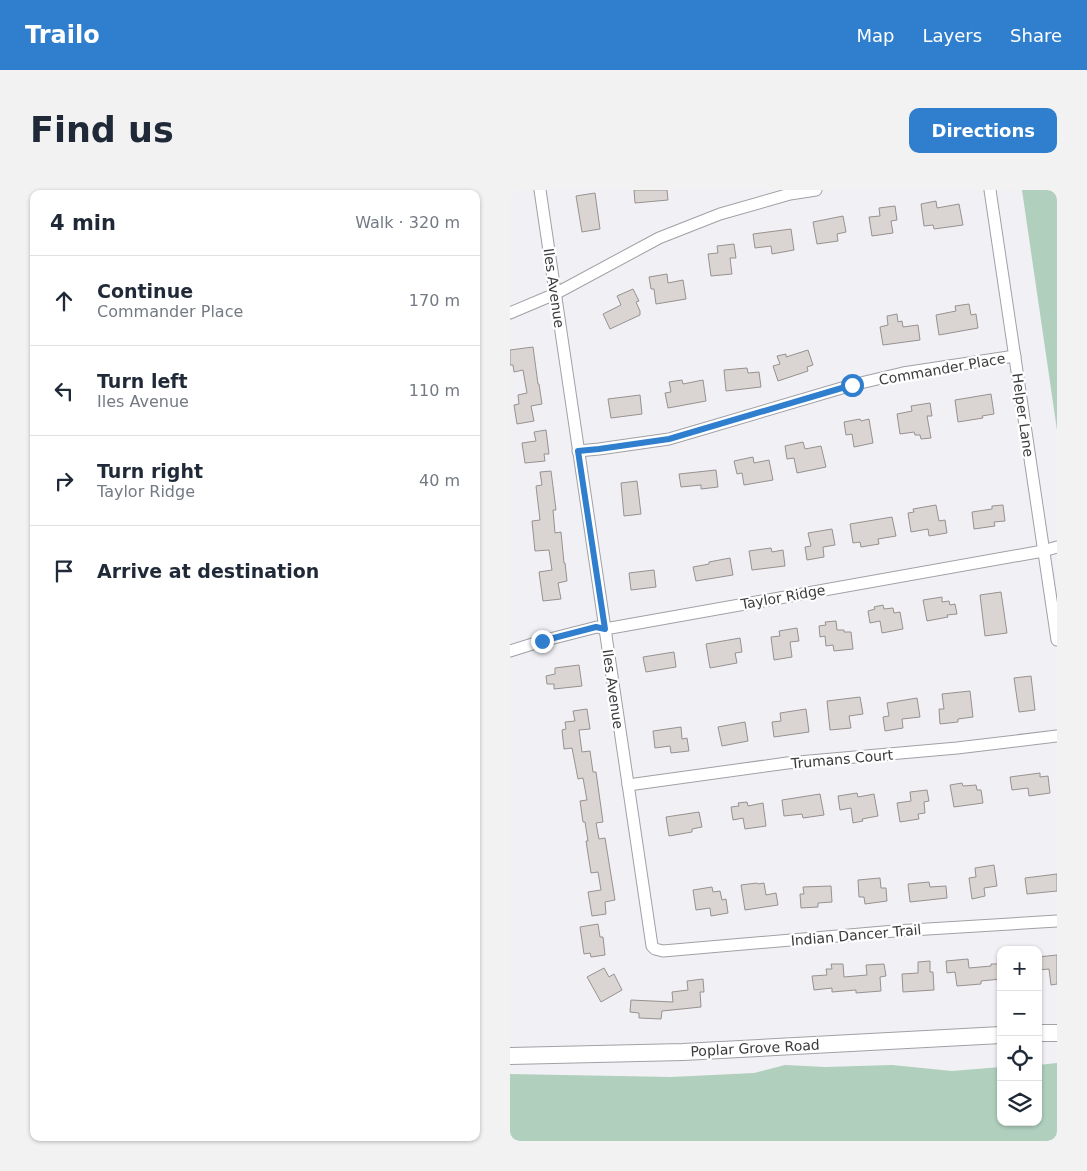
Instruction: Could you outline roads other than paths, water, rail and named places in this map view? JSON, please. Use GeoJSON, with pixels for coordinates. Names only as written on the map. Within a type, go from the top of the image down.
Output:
{"type":"FeatureCollection","features":[{"type":"Feature","properties":{"kind":"main road"},"geometry":{"type":"LineString","coordinates":[[1042,1034],[1057,1032]]}},
{"type":"Feature","properties":{"kind":"main road","name":"Poplar Grove Road"},"geometry":{"type":"LineString","coordinates":[[510,1056],[683,1052],[997,1036]]}},
{"type":"Feature","properties":{"kind":"street","name":"Iles Avenue"},"geometry":{"type":"LineString","coordinates":[[540,190],[650,941],[655,949]]}},
{"type":"Feature","properties":{"kind":"street"},"geometry":{"type":"LineString","coordinates":[[510,313],[555,294],[660,238],[720,214],[790,194],[816,190]]}},
{"type":"Feature","properties":{"kind":"street","name":"Helper Lane"},"geometry":{"type":"LineString","coordinates":[[990,190],[1057,640]]}},
{"type":"Feature","properties":{"kind":"street","name":"Commander Place"},"geometry":{"type":"LineString","coordinates":[[578,451],[669,439],[860,383],[903,373],[1015,356]]}},
{"type":"Feature","properties":{"kind":"street","name":"Taylor Ridge"},"geometry":{"type":"LineString","coordinates":[[510,651],[596,627],[605,629],[1057,547]]}},
{"type":"Feature","properties":{"kind":"street","name":"Trumans Court"},"geometry":{"type":"LineString","coordinates":[[628,785],[787,763],[957,748],[1057,736]]}},
{"type":"Feature","properties":{"kind":"street","name":"Indian Dancer Trail"},"geometry":{"type":"LineString","coordinates":[[655,949],[663,950],[1057,920]]}}]}
